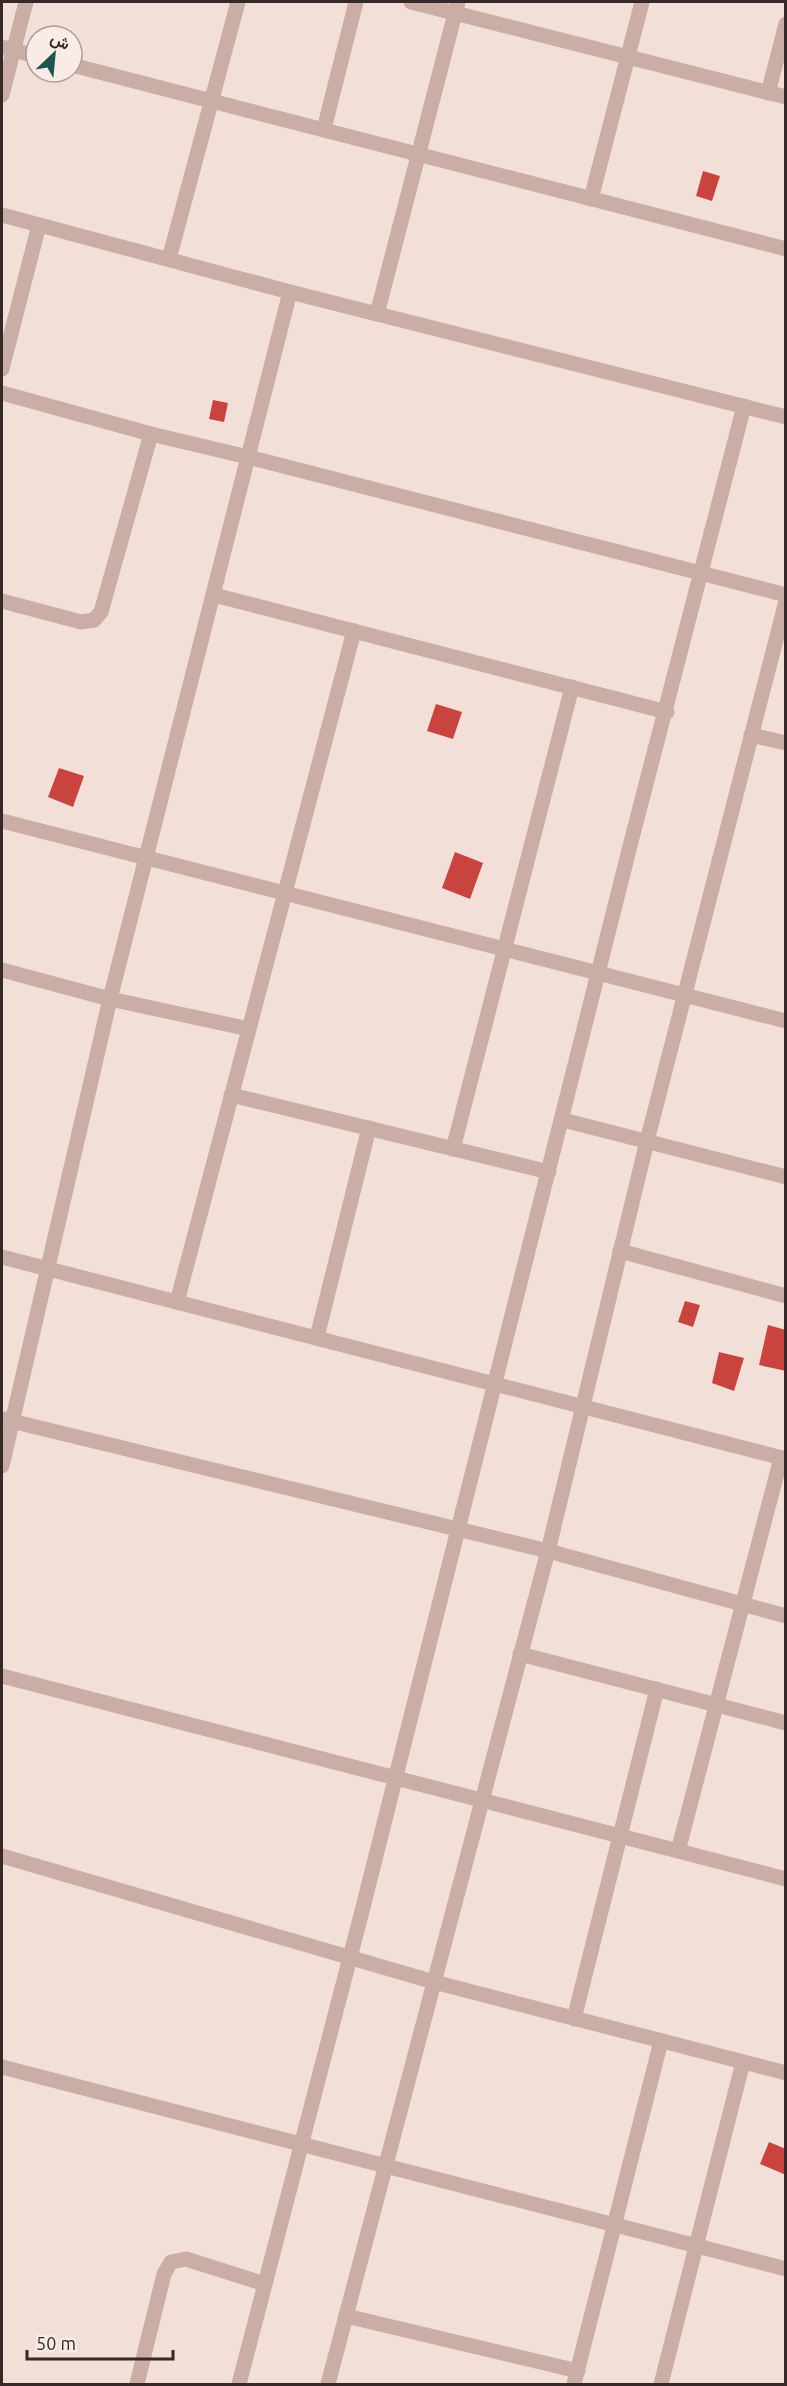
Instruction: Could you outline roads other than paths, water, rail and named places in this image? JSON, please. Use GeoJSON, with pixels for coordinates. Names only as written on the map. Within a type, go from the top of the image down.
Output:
{"type":"FeatureCollection","features":[{"type":"Feature","properties":{"kind":"street"},"geometry":{"type":"LineString","coordinates":[[2,94],[7,49],[26,2]]}},
{"type":"Feature","properties":{"kind":"street"},"geometry":{"type":"LineString","coordinates":[[169,259],[238,2]]}},
{"type":"Feature","properties":{"kind":"street"},"geometry":{"type":"LineString","coordinates":[[324,129],[356,2]]}},
{"type":"Feature","properties":{"kind":"street"},"geometry":{"type":"LineString","coordinates":[[411,2],[457,7],[628,57],[786,97]]}},
{"type":"Feature","properties":{"kind":"street"},"geometry":{"type":"LineString","coordinates":[[591,199],[642,2]]}},
{"type":"Feature","properties":{"kind":"street"},"geometry":{"type":"LineString","coordinates":[[377,314],[457,7]]}},
{"type":"Feature","properties":{"kind":"street"},"geometry":{"type":"LineString","coordinates":[[768,93],[786,24]]}},
{"type":"Feature","properties":{"kind":"street"},"geometry":{"type":"LineString","coordinates":[[7,49],[24,53]]}},
{"type":"Feature","properties":{"kind":"street"},"geometry":{"type":"LineString","coordinates":[[84,68],[786,249]]}},
{"type":"Feature","properties":{"kind":"street"},"geometry":{"type":"LineString","coordinates":[[2,215],[290,292],[786,417]]}},
{"type":"Feature","properties":{"kind":"street"},"geometry":{"type":"LineString","coordinates":[[2,369],[39,225]]}},
{"type":"Feature","properties":{"kind":"street"},"geometry":{"type":"LineString","coordinates":[[2,1466],[7,1420],[48,1269],[110,999],[290,292]]}},
{"type":"Feature","properties":{"kind":"street"},"geometry":{"type":"LineString","coordinates":[[2,393],[151,434],[786,595]]}},
{"type":"Feature","properties":{"kind":"street"},"geometry":{"type":"LineString","coordinates":[[239,2385],[459,1531],[744,406]]}},
{"type":"Feature","properties":{"kind":"street"},"geometry":{"type":"LineString","coordinates":[[2,602],[81,622],[94,620],[101,612],[151,434]]}},
{"type":"Feature","properties":{"kind":"street"},"geometry":{"type":"LineString","coordinates":[[214,595],[667,712]]}},
{"type":"Feature","properties":{"kind":"street"},"geometry":{"type":"LineString","coordinates":[[328,2385],[548,1551],[647,1141],[786,601]]}},
{"type":"Feature","properties":{"kind":"street"},"geometry":{"type":"LineString","coordinates":[[177,1302],[354,631]]}},
{"type":"Feature","properties":{"kind":"street"},"geometry":{"type":"LineString","coordinates":[[453,1149],[572,687]]}},
{"type":"Feature","properties":{"kind":"street"},"geometry":{"type":"LineString","coordinates":[[752,735],[786,743]]}},
{"type":"Feature","properties":{"kind":"street"},"geometry":{"type":"LineString","coordinates":[[2,820],[786,1021]]}},
{"type":"Feature","properties":{"kind":"street"},"geometry":{"type":"LineString","coordinates":[[2,970],[110,999],[249,1029]]}},
{"type":"Feature","properties":{"kind":"street"},"geometry":{"type":"LineString","coordinates":[[231,1095],[549,1172]]}},
{"type":"Feature","properties":{"kind":"street"},"geometry":{"type":"LineString","coordinates":[[563,1120],[785,1175]]}},
{"type":"Feature","properties":{"kind":"street"},"geometry":{"type":"LineString","coordinates":[[317,1337],[369,1128]]}},
{"type":"Feature","properties":{"kind":"street"},"geometry":{"type":"LineString","coordinates":[[620,1251],[786,1296]]}},
{"type":"Feature","properties":{"kind":"street"},"geometry":{"type":"LineString","coordinates":[[2,1257],[783,1459],[678,1851]]}},
{"type":"Feature","properties":{"kind":"street"},"geometry":{"type":"LineString","coordinates":[[7,1420],[548,1551],[786,1616]]}},
{"type":"Feature","properties":{"kind":"street"},"geometry":{"type":"LineString","coordinates":[[520,1654],[786,1723]]}},
{"type":"Feature","properties":{"kind":"street"},"geometry":{"type":"LineString","coordinates":[[2,1676],[396,1776],[483,1801],[786,1879]]}},
{"type":"Feature","properties":{"kind":"street"},"geometry":{"type":"LineString","coordinates":[[574,2019],[657,1689]]}},
{"type":"Feature","properties":{"kind":"street"},"geometry":{"type":"LineString","coordinates":[[2,1857],[434,1983],[786,2073]]}},
{"type":"Feature","properties":{"kind":"street"},"geometry":{"type":"LineString","coordinates":[[346,2316],[576,2378],[661,2041]]}},
{"type":"Feature","properties":{"kind":"street"},"geometry":{"type":"LineString","coordinates":[[661,2385],[743,2062]]}},
{"type":"Feature","properties":{"kind":"street"},"geometry":{"type":"LineString","coordinates":[[2,2067],[786,2269]]}},
{"type":"Feature","properties":{"kind":"street"},"geometry":{"type":"LineString","coordinates":[[136,2385],[164,2274],[171,2262],[186,2259],[266,2284]]}}]}
